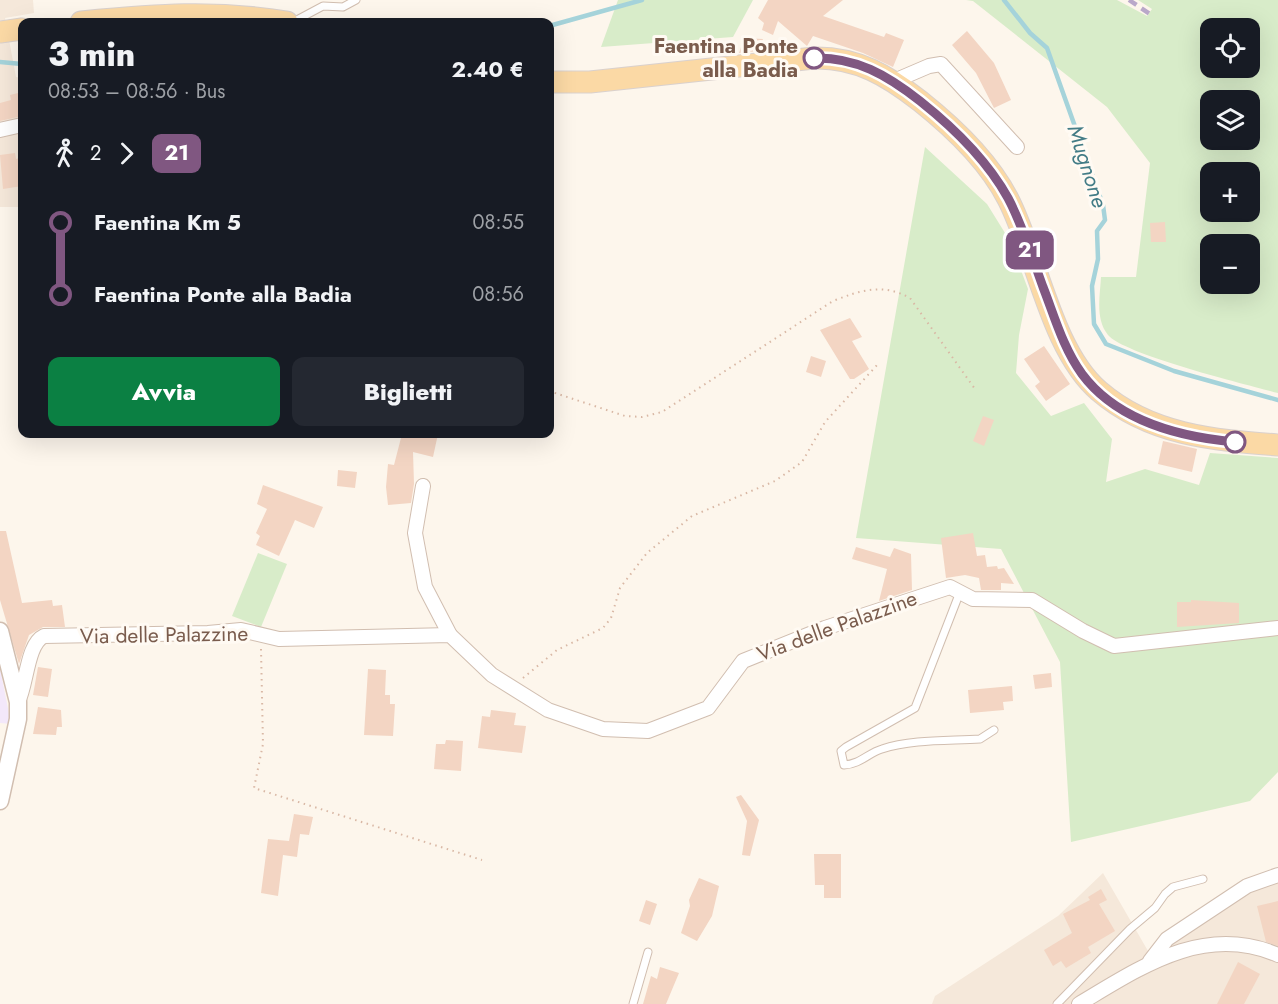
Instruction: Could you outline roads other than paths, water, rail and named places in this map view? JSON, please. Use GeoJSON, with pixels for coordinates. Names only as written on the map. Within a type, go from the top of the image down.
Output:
{"type":"FeatureCollection","features":[{"type":"Feature","properties":{"kind":"main road"},"geometry":{"type":"LineString","coordinates":[[134,18],[201,13],[249,18]]}},
{"type":"Feature","properties":{"kind":"main road"},"geometry":{"type":"LineString","coordinates":[[0,32],[18,30]]}},
{"type":"Feature","properties":{"kind":"main road"},"geometry":{"type":"LineString","coordinates":[[554,83],[590,82],[825,57],[849,61],[894,81],[933,111],[972,148],[993,174],[1008,199],[1024,236],[1068,348],[1082,374],[1098,390],[1118,406],[1164,429],[1214,439],[1278,445]]}},
{"type":"Feature","properties":{"kind":"street"},"geometry":{"type":"LineString","coordinates":[[894,81],[929,66],[941,64],[1017,147]]}},
{"type":"Feature","properties":{"kind":"street"},"geometry":{"type":"LineString","coordinates":[[0,130],[18,126]]}},
{"type":"Feature","properties":{"kind":"street"},"geometry":{"type":"LineString","coordinates":[[423,486],[415,533],[425,587],[450,635]]}},
{"type":"Feature","properties":{"kind":"street","name":"Via delle Palazzine"},"geometry":{"type":"LineString","coordinates":[[18,702],[25,685],[32,647],[37,639],[44,636],[208,633],[241,630],[279,639],[450,635],[492,675],[548,710],[603,729],[648,731],[708,708],[742,661],[825,628],[950,586],[973,599],[1032,600],[1083,631],[1114,646],[1278,628]]}},
{"type":"Feature","properties":{"kind":"street"},"geometry":{"type":"LineString","coordinates":[[0,631],[18,702],[18,719],[0,801]]}},
{"type":"Feature","properties":{"kind":"street"},"geometry":{"type":"LineString","coordinates":[[1150,962],[1167,939],[1184,927],[1247,886],[1278,875]]}},
{"type":"Feature","properties":{"kind":"street"},"geometry":{"type":"LineString","coordinates":[[1079,1004],[1150,962],[1204,945],[1232,942],[1255,946],[1278,955]]}},
{"type":"Feature","properties":{"kind":"lane"},"geometry":{"type":"LineString","coordinates":[[300,18],[323,6],[343,7],[356,0]]}},
{"type":"Feature","properties":{"kind":"lane"},"geometry":{"type":"LineString","coordinates":[[960,592],[915,708],[846,747],[841,752],[841,758],[844,765],[852,764],[861,762],[881,749],[980,739],[994,730]]}},
{"type":"Feature","properties":{"kind":"lane"},"geometry":{"type":"LineString","coordinates":[[1057,1004],[1135,925],[1155,909],[1173,887],[1203,879]]}},
{"type":"Feature","properties":{"kind":"lane"},"geometry":{"type":"LineString","coordinates":[[633,1004],[648,952]]}},
{"type":"Feature","properties":{"kind":"waterway","name":"Mugnone"},"geometry":{"type":"LineString","coordinates":[[554,25],[642,0]]}},
{"type":"Feature","properties":{"kind":"waterway","name":"Mugnone"},"geometry":{"type":"LineString","coordinates":[[1004,0],[1030,33],[1047,48],[1103,205],[1105,220],[1097,231],[1098,259],[1092,286],[1094,324],[1106,344],[1174,371],[1278,400]]}},
{"type":"Feature","properties":{"kind":"waterway","name":"Mugnone"},"geometry":{"type":"LineString","coordinates":[[0,62],[18,64]]}},
{"type":"Feature","properties":{"kind":"railway"},"geometry":{"type":"LineString","coordinates":[[1129,0],[1150,14]]}},
{"type":"Feature","properties":{"kind":"place","name":"Faentina Ponte alla Badia"},"geometry":{"type":"Point","coordinates":[814,58]}}]}
